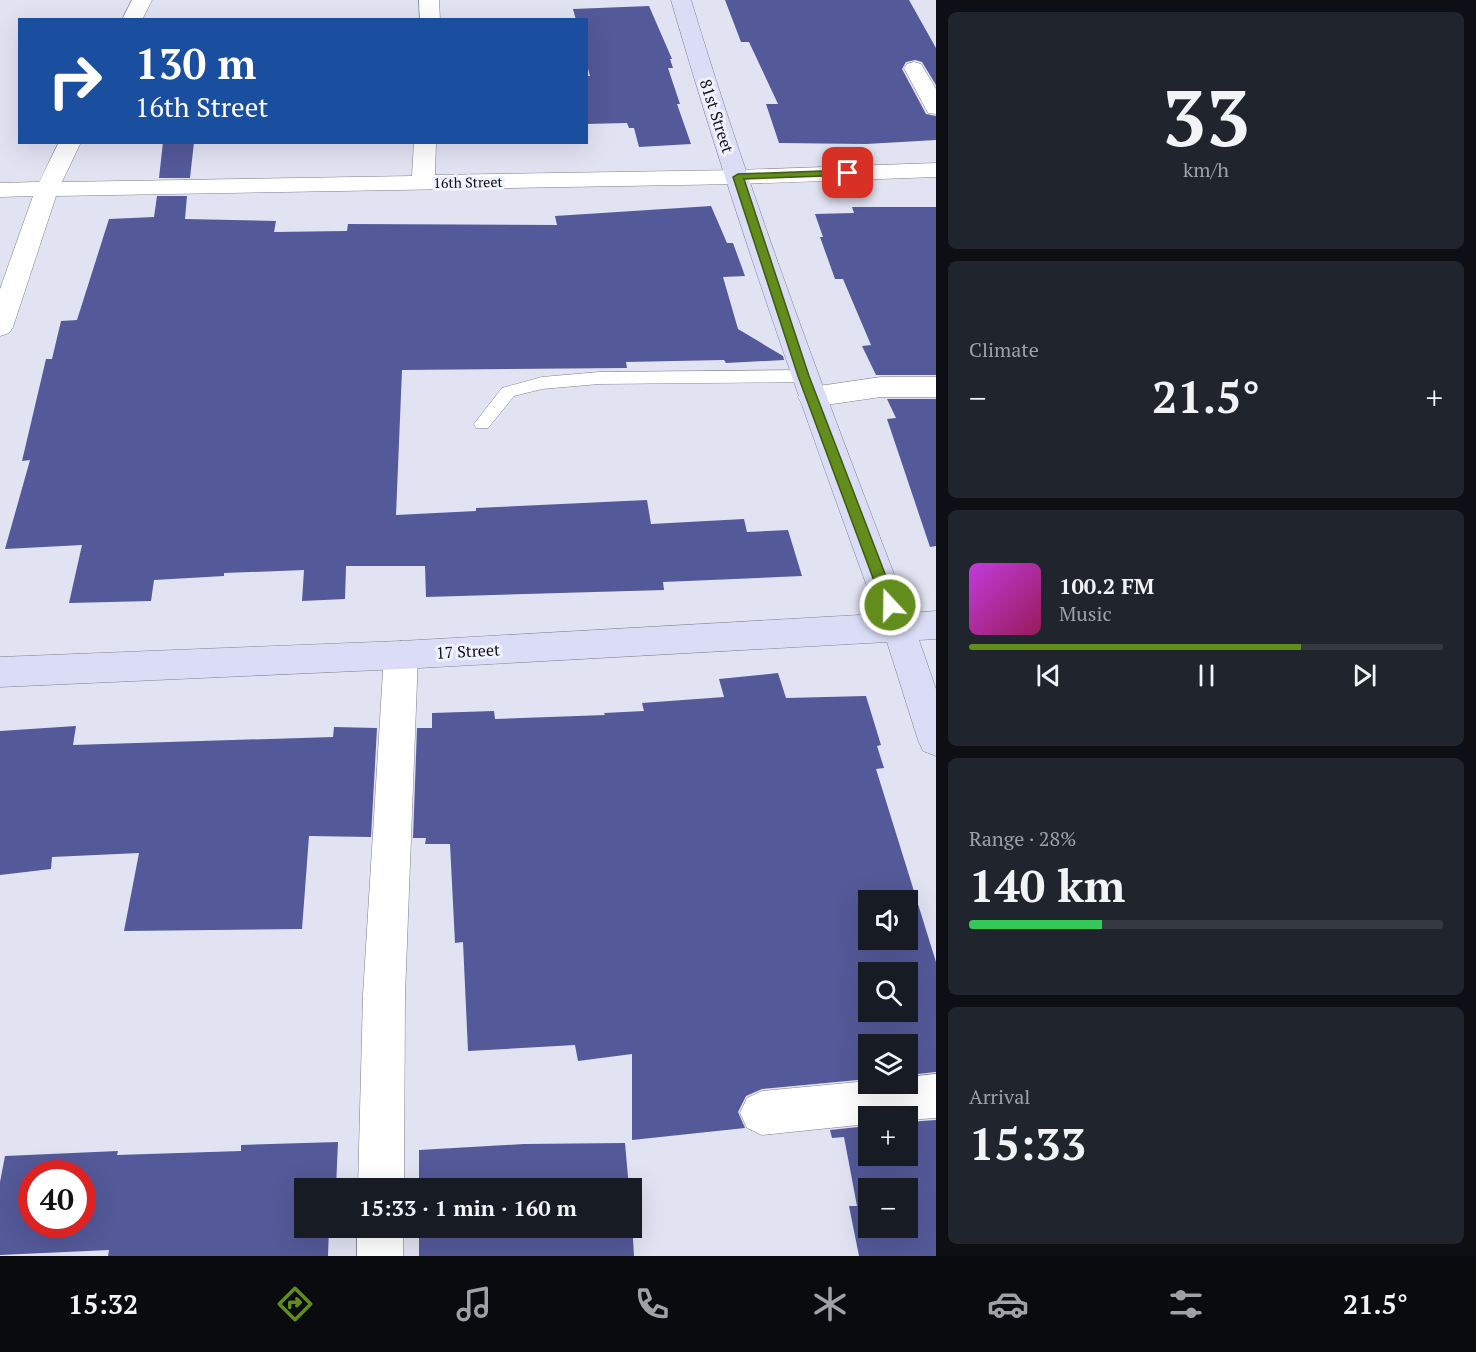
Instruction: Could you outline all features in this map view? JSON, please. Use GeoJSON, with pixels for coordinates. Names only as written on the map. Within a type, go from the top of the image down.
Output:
{"type":"FeatureCollection","features":[{"type":"Feature","properties":{"kind":"street"},"geometry":{"type":"LineString","coordinates":[[133,18],[142,0]]}},
{"type":"Feature","properties":{"kind":"street"},"geometry":{"type":"LineString","coordinates":[[429,0],[429,18]]}},
{"type":"Feature","properties":{"kind":"street","name":"81st Street"},"geometry":{"type":"LineString","coordinates":[[681,0],[712,105],[808,386],[898,626],[936,740]]}},
{"type":"Feature","properties":{"kind":"street"},"geometry":{"type":"LineString","coordinates":[[914,68],[936,108]]}},
{"type":"Feature","properties":{"kind":"street"},"geometry":{"type":"LineString","coordinates":[[0,327],[47,189],[69,144]]}},
{"type":"Feature","properties":{"kind":"street"},"geometry":{"type":"LineString","coordinates":[[423,183],[425,144]]}},
{"type":"Feature","properties":{"kind":"street","name":"16th Street"},"geometry":{"type":"LineString","coordinates":[[0,190],[738,177],[936,170]]}},
{"type":"Feature","properties":{"kind":"street"},"geometry":{"type":"LineString","coordinates":[[808,386],[936,387]]}},
{"type":"Feature","properties":{"kind":"street","name":"17 Street"},"geometry":{"type":"LineString","coordinates":[[0,672],[401,655],[936,625]]}},
{"type":"Feature","properties":{"kind":"street"},"geometry":{"type":"LineString","coordinates":[[381,1178],[384,995],[401,655]]}},
{"type":"Feature","properties":{"kind":"street"},"geometry":{"type":"LineString","coordinates":[[762,1113],[936,1096]]}},
{"type":"Feature","properties":{"kind":"street"},"geometry":{"type":"LineString","coordinates":[[380,1238],[380,1256]]}},
{"type":"Feature","properties":{"kind":"lane"},"geometry":{"type":"LineString","coordinates":[[482,424],[508,392],[542,383],[599,378],[808,386]]}},
{"type":"Feature","properties":{"kind":"building"},"geometry":{"type":"Polygon","coordinates":[[[725,0],[909,0],[936,48],[936,85],[922,62],[915,60],[906,62],[902,69],[926,114],[936,116],[936,140],[866,144],[779,143],[766,104],[778,104],[749,42],[741,42],[725,0]]]}},
{"type":"Feature","properties":{"kind":"building"},"geometry":{"type":"Polygon","coordinates":[[[649,6],[672,59],[670,59],[673,68],[668,68],[680,104],[677,104],[691,144],[639,147],[634,128],[629,128],[627,123],[588,124],[588,76],[590,76],[588,18],[575,18],[573,9],[649,6]]]}},
{"type":"Feature","properties":{"kind":"building"},"geometry":{"type":"Polygon","coordinates":[[[163,144],[194,144],[190,178],[159,178],[163,144]]]}},
{"type":"Feature","properties":{"kind":"building"},"geometry":{"type":"Polygon","coordinates":[[[157,196],[187,196],[185,219],[276,221],[274,232],[347,231],[348,224],[557,225],[555,216],[711,206],[727,243],[733,243],[745,276],[723,277],[738,329],[783,356],[784,360],[726,363],[724,360],[626,362],[627,368],[402,370],[396,515],[476,511],[476,508],[647,500],[651,524],[744,519],[747,532],[788,530],[802,576],[663,582],[664,590],[426,597],[425,566],[346,566],[345,599],[302,601],[304,570],[224,573],[224,576],[154,580],[151,601],[69,603],[82,545],[5,549],[30,460],[22,461],[46,359],[52,359],[61,321],[77,320],[109,219],[154,217],[157,196]]]}},
{"type":"Feature","properties":{"kind":"building"},"geometry":{"type":"Polygon","coordinates":[[[852,207],[936,207],[936,375],[876,375],[862,346],[871,345],[843,279],[835,279],[820,237],[823,237],[815,214],[854,213],[852,207]]]}},
{"type":"Feature","properties":{"kind":"building"},"geometry":{"type":"Polygon","coordinates":[[[887,399],[936,399],[936,546],[930,547],[887,419],[896,418],[887,399]]]}},
{"type":"Feature","properties":{"kind":"building"},"geometry":{"type":"Polygon","coordinates":[[[778,673],[786,698],[866,696],[881,745],[877,746],[884,768],[876,769],[914,890],[858,890],[858,950],[918,950],[918,904],[936,962],[936,1072],[918,1074],[918,1034],[858,1034],[858,1080],[762,1089],[746,1096],[738,1112],[745,1128],[632,1140],[632,1054],[578,1061],[575,1045],[468,1051],[463,942],[455,943],[450,844],[425,844],[426,838],[413,838],[417,728],[432,728],[432,713],[494,711],[495,719],[605,715],[604,713],[644,711],[642,703],[724,697],[719,679],[778,673]]]}},
{"type":"Feature","properties":{"kind":"building"},"geometry":{"type":"Polygon","coordinates":[[[76,726],[73,745],[333,737],[334,727],[377,728],[371,837],[309,836],[302,929],[124,931],[139,853],[52,857],[51,869],[0,875],[0,731],[76,726]]]}},
{"type":"Feature","properties":{"kind":"building"},"geometry":{"type":"Polygon","coordinates":[[[936,1120],[936,1256],[859,1256],[849,1206],[857,1206],[844,1137],[832,1138],[830,1130],[858,1127],[858,1166],[918,1166],[918,1121],[936,1120]]]}},
{"type":"Feature","properties":{"kind":"building"},"geometry":{"type":"Polygon","coordinates":[[[338,1142],[336,1178],[294,1178],[294,1238],[329,1238],[328,1256],[108,1256],[109,1250],[0,1255],[0,1182],[5,1156],[118,1151],[117,1155],[241,1151],[241,1145],[338,1142]]]}},
{"type":"Feature","properties":{"kind":"building"},"geometry":{"type":"Polygon","coordinates":[[[625,1143],[628,1178],[419,1178],[419,1150],[524,1144],[625,1143]]]}},
{"type":"Feature","properties":{"kind":"building"},"geometry":{"type":"Polygon","coordinates":[[[419,1238],[633,1238],[634,1256],[419,1256],[419,1238]]]}},
{"type":"Feature","properties":{"kind":"route"},"geometry":{"type":"LineString","coordinates":[[848,173],[738,177],[804,376],[890,605]]}}]}
